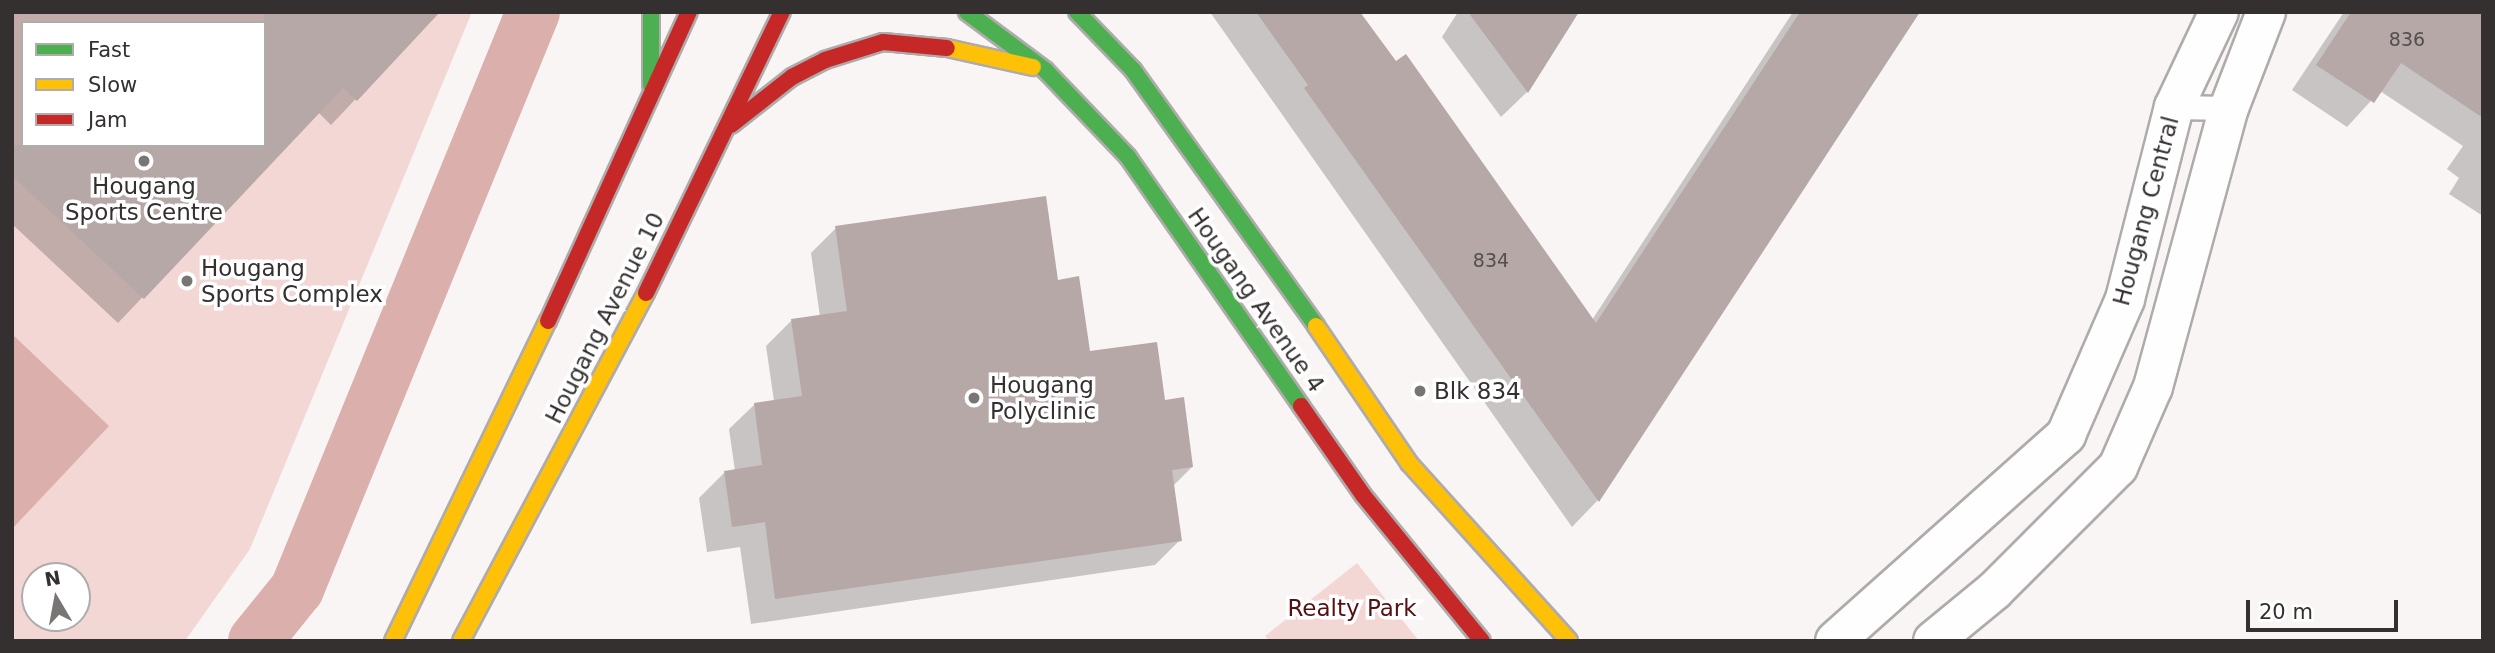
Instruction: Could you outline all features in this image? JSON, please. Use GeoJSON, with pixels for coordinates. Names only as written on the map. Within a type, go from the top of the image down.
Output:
{"type":"FeatureCollection","features":[{"type":"Feature","properties":{"kind":"main road"},"geometry":{"type":"LineString","coordinates":[[650,12],[651,97]]}},
{"type":"Feature","properties":{"kind":"main road","name":"Hougang Avenue 10"},"geometry":{"type":"LineString","coordinates":[[393,641],[561,298],[689,12]]}},
{"type":"Feature","properties":{"kind":"main road","name":"Hougang Avenue 10"},"geometry":{"type":"LineString","coordinates":[[461,641],[628,330],[782,12]]}},
{"type":"Feature","properties":{"kind":"main road","name":"Hougang Avenue 4"},"geometry":{"type":"LineString","coordinates":[[967,12],[1014,43],[1045,70],[1128,157],[1363,495],[1482,641]]}},
{"type":"Feature","properties":{"kind":"main road","name":"Hougang Avenue 4"},"geometry":{"type":"LineString","coordinates":[[1077,12],[1133,70],[1256,237],[1409,463],[1569,641]]}},
{"type":"Feature","properties":{"kind":"main road"},"geometry":{"type":"LineString","coordinates":[[724,131],[792,78],[825,60],[883,42],[961,49],[1045,70]]}},
{"type":"Feature","properties":{"kind":"street","name":"Hougang Central"},"geometry":{"type":"LineString","coordinates":[[1835,641],[2066,435],[2125,299],[2174,107],[2219,12]]}},
{"type":"Feature","properties":{"kind":"street"},"geometry":{"type":"LineString","coordinates":[[1933,641],[1995,590],[2118,467],[2153,387],[2229,108],[2266,12]]}},
{"type":"Feature","properties":{"kind":"lane"},"geometry":{"type":"LineString","coordinates":[[2174,107],[2229,108]]}},
{"type":"Feature","properties":{"kind":"green space","name":"Hougang Sports Complex"},"geometry":{"type":"Polygon","coordinates":[[[12,12],[472,12],[250,549],[185,641],[12,641],[12,12]]]}},
{"type":"Feature","properties":{"kind":"green space","name":"Realty Park"},"geometry":{"type":"Polygon","coordinates":[[[1357,563],[1419,641],[1269,641],[1265,636],[1357,563]]]}},
{"type":"Feature","properties":{"kind":"shaded area"},"geometry":{"type":"Polygon","coordinates":[[[12,334],[109,426],[12,529],[12,334]]]}},
{"type":"Feature","properties":{"kind":"building","name":"Hougang Sports Centre"},"geometry":{"type":"Polygon","coordinates":[[[264,12],[440,12],[357,101],[343,88],[144,299],[12,176],[12,145],[266,147],[264,12]]]}},
{"type":"Feature","properties":{"kind":"building"},"geometry":{"type":"Polygon","coordinates":[[[1256,12],[1360,12],[1396,61],[1406,54],[1596,323],[1800,12],[1920,12],[1599,502],[1304,88],[1308,85],[1256,12]]]}},
{"type":"Feature","properties":{"kind":"building"},"geometry":{"type":"Polygon","coordinates":[[[1468,12],[1579,12],[1528,93],[1468,12]]]}},
{"type":"Feature","properties":{"kind":"building"},"geometry":{"type":"Polygon","coordinates":[[[2351,12],[2483,12],[2483,118],[2401,63],[2374,103],[2316,65],[2351,12]]]}},
{"type":"Feature","properties":{"kind":"building","name":"Hougang Polyclinic"},"geometry":{"type":"Polygon","coordinates":[[[1046,196],[1058,280],[1079,276],[1090,351],[1157,342],[1165,400],[1184,397],[1193,467],[1172,470],[1182,541],[775,599],[765,522],[732,527],[724,471],[762,465],[754,403],[802,396],[791,319],[847,311],[835,226],[1046,196]]]}},
{"type":"Feature","properties":{"kind":"waterway"},"geometry":{"type":"LineString","coordinates":[[255,641],[297,589],[533,12]]}},
{"type":"Feature","properties":{"kind":"traffic: fast"},"geometry":{"type":"LineString","coordinates":[[651,12],[651,85]]}},
{"type":"Feature","properties":{"kind":"traffic: fast"},"geometry":{"type":"LineString","coordinates":[[967,12],[1045,70],[1128,157],[1301,406]]}},
{"type":"Feature","properties":{"kind":"traffic: fast"},"geometry":{"type":"LineString","coordinates":[[1077,12],[1133,70],[1316,326]]}},
{"type":"Feature","properties":{"kind":"traffic: slow"},"geometry":{"type":"LineString","coordinates":[[947,48],[1033,67]]}},
{"type":"Feature","properties":{"kind":"traffic: slow"},"geometry":{"type":"LineString","coordinates":[[461,641],[646,293]]}},
{"type":"Feature","properties":{"kind":"traffic: slow"},"geometry":{"type":"LineString","coordinates":[[393,641],[548,321]]}},
{"type":"Feature","properties":{"kind":"traffic: slow"},"geometry":{"type":"LineString","coordinates":[[1316,326],[1409,463],[1569,641]]}},
{"type":"Feature","properties":{"kind":"traffic: jam"},"geometry":{"type":"LineString","coordinates":[[548,321],[689,12]]}},
{"type":"Feature","properties":{"kind":"traffic: jam"},"geometry":{"type":"LineString","coordinates":[[646,293],[782,12]]}},
{"type":"Feature","properties":{"kind":"traffic: jam"},"geometry":{"type":"LineString","coordinates":[[731,125],[792,77],[825,60],[883,42],[947,48]]}},
{"type":"Feature","properties":{"kind":"traffic: jam"},"geometry":{"type":"LineString","coordinates":[[1301,406],[1363,495],[1482,641]]}},
{"type":"Feature","properties":{"kind":"place","name":"Hougang Sports Centre"},"geometry":{"type":"Point","coordinates":[144,161]}},
{"type":"Feature","properties":{"kind":"place","name":"Hougang Sports Complex"},"geometry":{"type":"Point","coordinates":[187,281]}},
{"type":"Feature","properties":{"kind":"place","name":"Blk 834"},"geometry":{"type":"Point","coordinates":[1420,391]}},
{"type":"Feature","properties":{"kind":"place","name":"Hougang Polyclinic"},"geometry":{"type":"Point","coordinates":[974,398]}}]}
